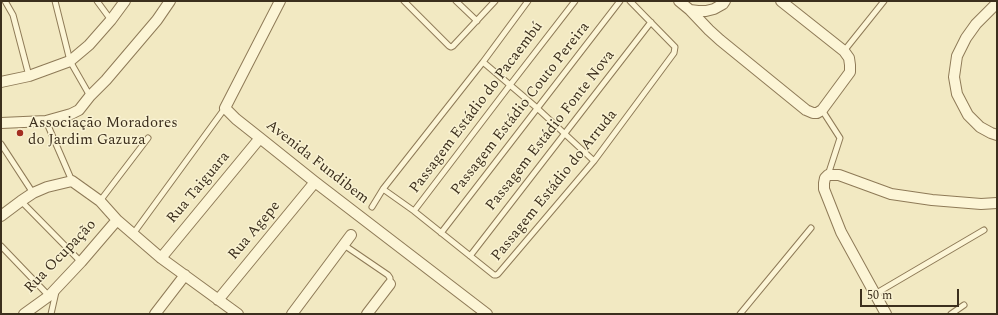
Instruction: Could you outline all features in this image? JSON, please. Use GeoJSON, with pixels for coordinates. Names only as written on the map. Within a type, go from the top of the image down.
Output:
{"type":"FeatureCollection","features":[{"type":"Feature","properties":{"kind":"street"},"geometry":{"type":"LineString","coordinates":[[1,82],[29,76],[70,61],[89,45],[126,1]]}},
{"type":"Feature","properties":{"kind":"street"},"geometry":{"type":"LineString","coordinates":[[1,123],[46,121],[71,114],[79,110],[147,32],[170,1]]}},
{"type":"Feature","properties":{"kind":"street"},"geometry":{"type":"LineString","coordinates":[[225,108],[280,1]]}},
{"type":"Feature","properties":{"kind":"street"},"geometry":{"type":"LineString","coordinates":[[679,1],[720,40],[806,110],[813,114],[818,113],[822,110],[850,72],[849,58],[844,51],[781,1]]}},
{"type":"Feature","properties":{"kind":"street"},"geometry":{"type":"LineString","coordinates":[[690,10],[706,11],[714,9],[723,4],[725,1]]}},
{"type":"Feature","properties":{"kind":"street"},"geometry":{"type":"LineString","coordinates":[[997,3],[976,24],[966,38],[957,56],[954,77],[957,94],[968,115],[980,127],[997,135]]}},
{"type":"Feature","properties":{"kind":"street","name":"Avenida Fundibem"},"geometry":{"type":"LineString","coordinates":[[225,108],[236,119],[315,182],[487,314]]}},
{"type":"Feature","properties":{"kind":"street","name":"Rua Taiguara"},"geometry":{"type":"LineString","coordinates":[[161,258],[260,138]]}},
{"type":"Feature","properties":{"kind":"street"},"geometry":{"type":"LineString","coordinates":[[886,314],[841,232],[824,189],[825,178],[828,175],[839,175],[890,194],[932,200],[981,204],[997,203]]}},
{"type":"Feature","properties":{"kind":"street"},"geometry":{"type":"LineString","coordinates":[[1,216],[21,200],[33,193],[54,184],[72,181],[100,201],[117,220],[161,258],[237,313]]}},
{"type":"Feature","properties":{"kind":"street","name":"Rua Agepe"},"geometry":{"type":"LineString","coordinates":[[218,300],[315,182]]}},
{"type":"Feature","properties":{"kind":"street","name":"Rua Ocupação"},"geometry":{"type":"LineString","coordinates":[[24,314],[49,296],[58,287],[117,220]]}},
{"type":"Feature","properties":{"kind":"street"},"geometry":{"type":"LineString","coordinates":[[292,314],[351,235]]}},
{"type":"Feature","properties":{"kind":"street"},"geometry":{"type":"LineString","coordinates":[[155,314],[185,275]]}},
{"type":"Feature","properties":{"kind":"street"},"geometry":{"type":"LineString","coordinates":[[367,314],[390,284]]}},
{"type":"Feature","properties":{"kind":"lane"},"geometry":{"type":"LineString","coordinates":[[5,1],[9,6],[15,21],[29,76]]}},
{"type":"Feature","properties":{"kind":"lane"},"geometry":{"type":"LineString","coordinates":[[56,1],[70,61],[90,96]]}},
{"type":"Feature","properties":{"kind":"lane"},"geometry":{"type":"LineString","coordinates":[[97,1],[111,20]]}},
{"type":"Feature","properties":{"kind":"lane"},"geometry":{"type":"LineString","coordinates":[[404,1],[451,47],[495,1]]}},
{"type":"Feature","properties":{"kind":"lane"},"geometry":{"type":"LineString","coordinates":[[456,1],[477,21]]}},
{"type":"Feature","properties":{"kind":"lane"},"geometry":{"type":"LineString","coordinates":[[372,207],[383,189],[483,62],[528,1]]}},
{"type":"Feature","properties":{"kind":"lane","name":"Passagem Estádio do Pacaembú"},"geometry":{"type":"LineString","coordinates":[[414,211],[575,1]]}},
{"type":"Feature","properties":{"kind":"lane","name":"Passagem Estádio Couto Pereira"},"geometry":{"type":"LineString","coordinates":[[441,233],[620,1]]}},
{"type":"Feature","properties":{"kind":"lane","name":"Passagem Estádio do Arruda"},"geometry":{"type":"LineString","coordinates":[[383,189],[414,211],[494,275],[498,274],[594,161],[675,50],[675,47],[630,1]]}},
{"type":"Feature","properties":{"kind":"lane"},"geometry":{"type":"LineString","coordinates":[[844,51],[884,1]]}},
{"type":"Feature","properties":{"kind":"lane","name":"Passagem Estádio Fonte Nova"},"geometry":{"type":"LineString","coordinates":[[470,256],[651,22]]}},
{"type":"Feature","properties":{"kind":"lane"},"geometry":{"type":"LineString","coordinates":[[483,62],[537,108],[594,161]]}},
{"type":"Feature","properties":{"kind":"lane"},"geometry":{"type":"LineString","coordinates":[[133,234],[225,108]]}},
{"type":"Feature","properties":{"kind":"lane"},"geometry":{"type":"LineString","coordinates":[[822,110],[840,138],[828,175]]}},
{"type":"Feature","properties":{"kind":"lane"},"geometry":{"type":"LineString","coordinates":[[46,121],[72,181]]}},
{"type":"Feature","properties":{"kind":"lane"},"geometry":{"type":"LineString","coordinates":[[100,201],[148,138]]}},
{"type":"Feature","properties":{"kind":"lane"},"geometry":{"type":"LineString","coordinates":[[1,144],[33,193]]}},
{"type":"Feature","properties":{"kind":"lane"},"geometry":{"type":"LineString","coordinates":[[21,200],[81,262]]}},
{"type":"Feature","properties":{"kind":"lane"},"geometry":{"type":"LineString","coordinates":[[740,314],[811,228]]}},
{"type":"Feature","properties":{"kind":"lane"},"geometry":{"type":"LineString","coordinates":[[875,294],[984,230]]}},
{"type":"Feature","properties":{"kind":"lane"},"geometry":{"type":"LineString","coordinates":[[344,245],[388,275],[390,278],[390,284]]}},
{"type":"Feature","properties":{"kind":"lane"},"geometry":{"type":"LineString","coordinates":[[1,246],[49,296]]}},
{"type":"Feature","properties":{"kind":"lane"},"geometry":{"type":"LineString","coordinates":[[51,314],[58,287]]}},
{"type":"Feature","properties":{"kind":"lane"},"geometry":{"type":"LineString","coordinates":[[951,314],[964,305]]}},
{"type":"Feature","properties":{"kind":"place","name":"Associação Moradores do Jardim Gazuza"},"geometry":{"type":"Point","coordinates":[20,133]}}]}
